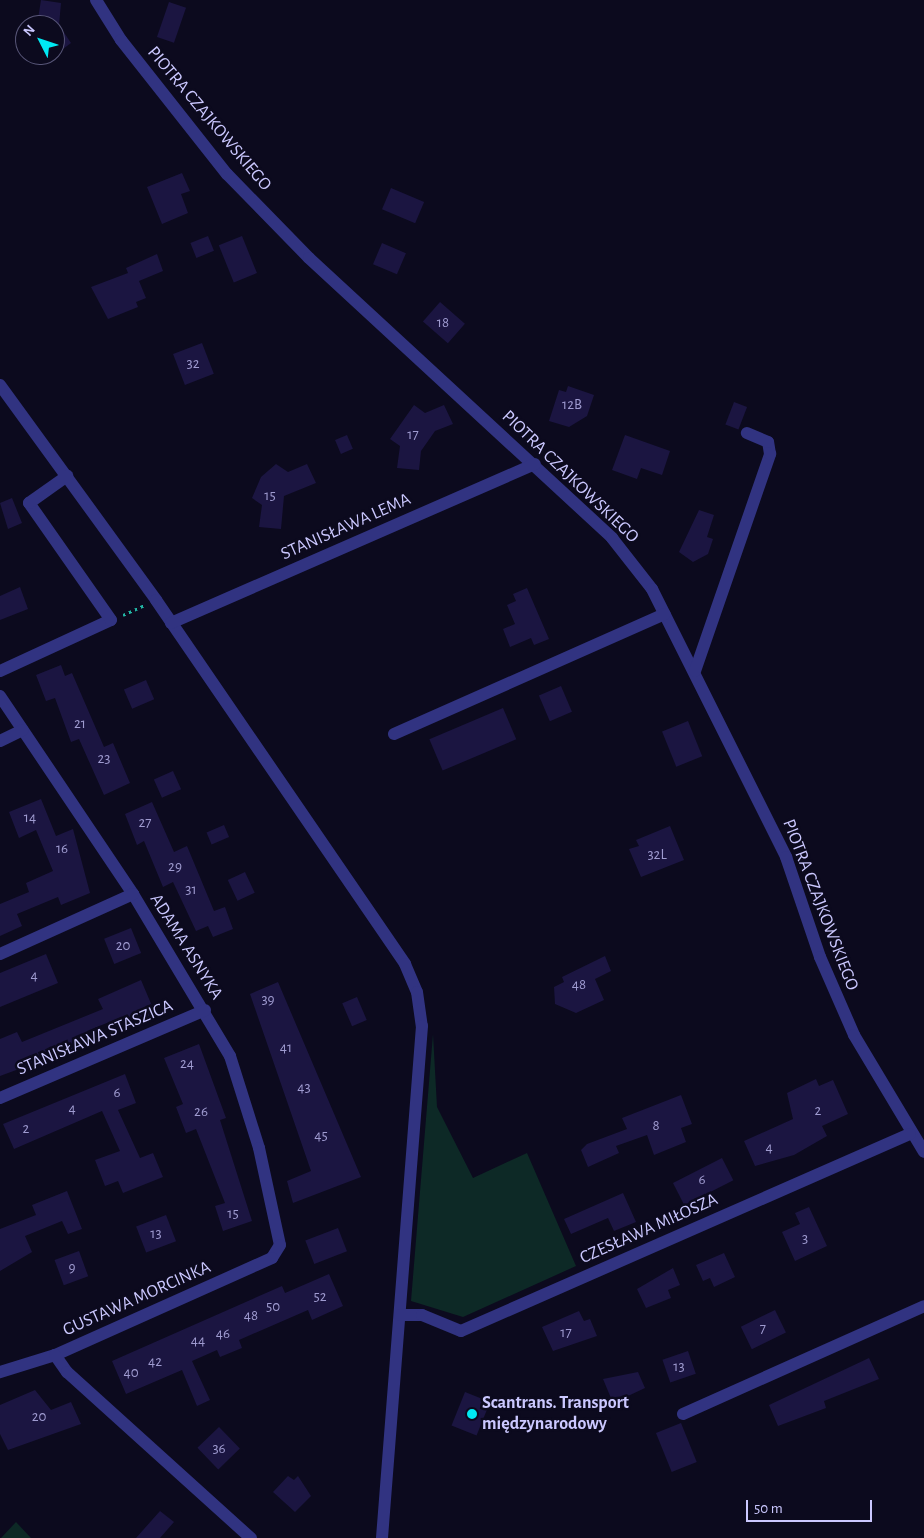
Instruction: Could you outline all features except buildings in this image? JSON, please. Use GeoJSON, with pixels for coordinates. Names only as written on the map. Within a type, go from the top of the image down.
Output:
{"type":"FeatureCollection","features":[{"type":"Feature","properties":{"kind":"street","name":"PIOTRA CZAJKOWSKIEGO"},"geometry":{"type":"LineString","coordinates":[[96,0],[121,40],[227,174],[309,258],[535,464],[612,538],[652,588],[786,857],[820,957],[854,1035],[910,1134],[924,1152]]}},
{"type":"Feature","properties":{"kind":"street"},"geometry":{"type":"LineString","coordinates":[[0,385],[156,600],[405,964],[417,992],[422,1026],[382,1538]]}},
{"type":"Feature","properties":{"kind":"street"},"geometry":{"type":"LineString","coordinates":[[694,671],[770,454],[768,442],[747,433]]}},
{"type":"Feature","properties":{"kind":"street","name":"STANISŁAWA LEMA"},"geometry":{"type":"LineString","coordinates":[[171,623],[535,464]]}},
{"type":"Feature","properties":{"kind":"street"},"geometry":{"type":"LineString","coordinates":[[0,671],[111,620],[29,503],[67,476]]}},
{"type":"Feature","properties":{"kind":"street"},"geometry":{"type":"LineString","coordinates":[[394,734],[666,614]]}},
{"type":"Feature","properties":{"kind":"street","name":"ADAMA ASNYKA"},"geometry":{"type":"LineString","coordinates":[[0,696],[133,894],[205,1010],[230,1056],[246,1100],[280,1245]]}},
{"type":"Feature","properties":{"kind":"street"},"geometry":{"type":"LineString","coordinates":[[0,741],[23,730]]}},
{"type":"Feature","properties":{"kind":"street"},"geometry":{"type":"LineString","coordinates":[[0,954],[133,894]]}},
{"type":"Feature","properties":{"kind":"street","name":"STANISŁAWA STASZICA"},"geometry":{"type":"LineString","coordinates":[[0,1098],[205,1010]]}},
{"type":"Feature","properties":{"kind":"street","name":"CZESŁAWA MIŁOSZA"},"geometry":{"type":"LineString","coordinates":[[400,1315],[422,1315],[461,1331],[910,1134]]}},
{"type":"Feature","properties":{"kind":"street","name":"GUSTAWA MORCINKA"},"geometry":{"type":"LineString","coordinates":[[0,1372],[55,1355],[272,1258],[280,1245]]}},
{"type":"Feature","properties":{"kind":"street"},"geometry":{"type":"LineString","coordinates":[[682,1414],[924,1306]]}},
{"type":"Feature","properties":{"kind":"street"},"geometry":{"type":"LineString","coordinates":[[55,1355],[67,1372],[251,1538]]}},
{"type":"Feature","properties":{"kind":"path"},"geometry":{"type":"LineString","coordinates":[[111,620],[156,600]]}},
{"type":"Feature","properties":{"kind":"green space"},"geometry":{"type":"Polygon","coordinates":[[[433,1034],[437,1107],[473,1178],[527,1153],[576,1266],[463,1317],[411,1301],[433,1034]]]}},
{"type":"Feature","properties":{"kind":"green space"},"geometry":{"type":"Polygon","coordinates":[[[16,1522],[31,1538],[1,1538],[16,1522]]]}},
{"type":"Feature","properties":{"kind":"place","name":"Scantrans. Transport międzynarodowy"},"geometry":{"type":"Point","coordinates":[472,1414]}}]}
